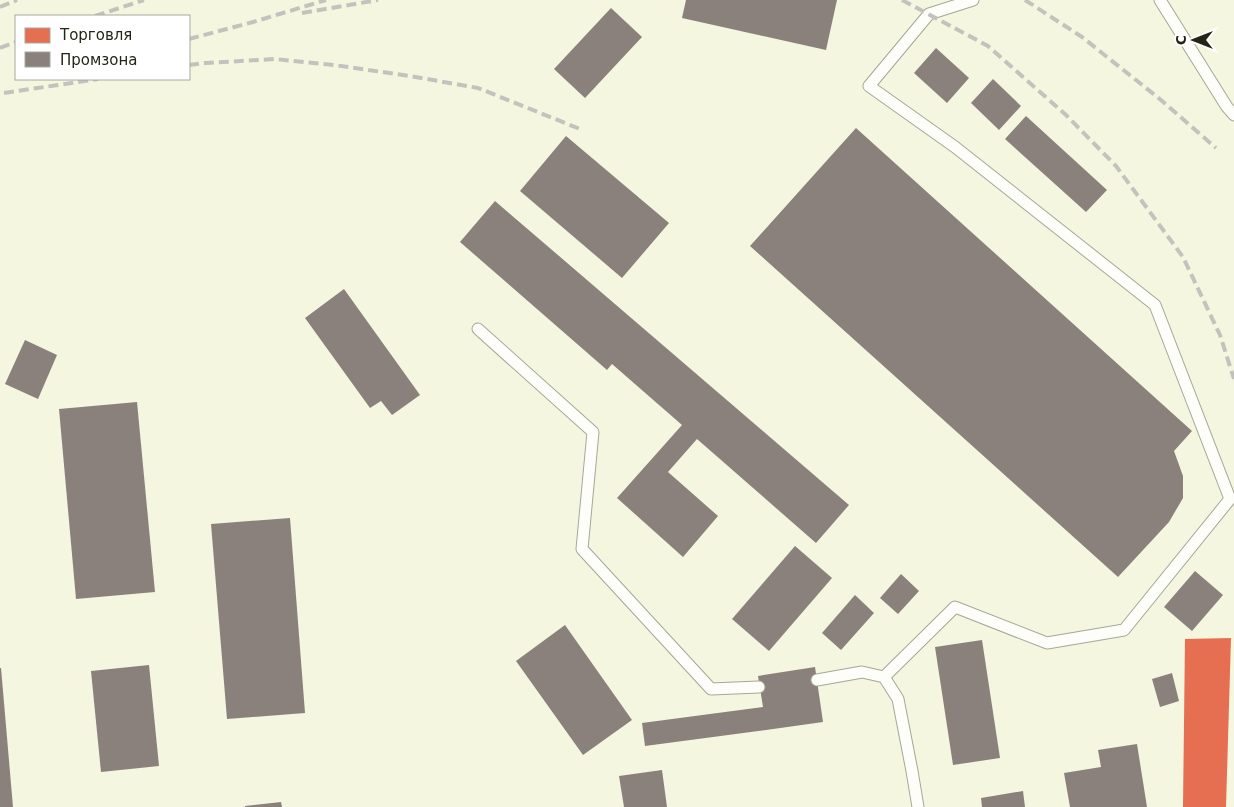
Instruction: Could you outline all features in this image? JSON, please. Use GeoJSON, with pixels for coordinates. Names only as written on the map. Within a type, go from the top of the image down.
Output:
{"type":"FeatureCollection","features":[{"type":"Feature","properties":{"kind":"lane"},"geometry":{"type":"LineString","coordinates":[[884,677],[955,607],[1047,643],[1124,630],[1232,499],[1155,305],[955,147],[869,86],[929,14],[973,0]]}},
{"type":"Feature","properties":{"kind":"lane"},"geometry":{"type":"LineString","coordinates":[[1160,0],[1227,107],[1234,115]]}},
{"type":"Feature","properties":{"kind":"lane"},"geometry":{"type":"LineString","coordinates":[[478,329],[593,432],[582,549],[711,689],[759,687]]}},
{"type":"Feature","properties":{"kind":"lane"},"geometry":{"type":"LineString","coordinates":[[817,680],[862,672],[884,677],[898,699],[918,807]]}},
{"type":"Feature","properties":{"kind":"building: Торговля"},"geometry":{"type":"Polygon","coordinates":[[[1231,638],[1226,807],[1183,807],[1185,639],[1231,638]]]}},
{"type":"Feature","properties":{"kind":"building: Промзона"},"geometry":{"type":"Polygon","coordinates":[[[686,0],[837,0],[826,50],[682,18],[686,0]]]}},
{"type":"Feature","properties":{"kind":"building: Промзона"},"geometry":{"type":"Polygon","coordinates":[[[611,8],[642,37],[585,98],[554,69],[611,8]]]}},
{"type":"Feature","properties":{"kind":"building: Промзона"},"geometry":{"type":"Polygon","coordinates":[[[936,48],[969,78],[947,103],[914,73],[936,48]]]}},
{"type":"Feature","properties":{"kind":"building: Промзона"},"geometry":{"type":"Polygon","coordinates":[[[993,79],[1021,106],[999,130],[971,103],[993,79]]]}},
{"type":"Feature","properties":{"kind":"building: Промзона"},"geometry":{"type":"Polygon","coordinates":[[[1026,116],[1107,190],[1086,212],[1005,139],[1026,116]]]}},
{"type":"Feature","properties":{"kind":"building: Промзона"},"geometry":{"type":"Polygon","coordinates":[[[856,128],[1192,431],[1174,451],[1183,476],[1183,498],[1169,522],[1118,577],[750,246],[856,128]]]}},
{"type":"Feature","properties":{"kind":"building: Промзона"},"geometry":{"type":"Polygon","coordinates":[[[566,136],[669,223],[622,278],[520,191],[566,136]]]}},
{"type":"Feature","properties":{"kind":"building: Промзона"},"geometry":{"type":"Polygon","coordinates":[[[495,201],[849,505],[816,543],[697,439],[668,472],[718,516],[683,557],[617,498],[682,425],[612,364],[607,370],[460,242],[495,201]]]}},
{"type":"Feature","properties":{"kind":"building: Промзона"},"geometry":{"type":"Polygon","coordinates":[[[344,289],[420,395],[392,415],[381,401],[370,408],[305,318],[344,289]]]}},
{"type":"Feature","properties":{"kind":"building: Промзона"},"geometry":{"type":"Polygon","coordinates":[[[25,340],[57,355],[38,399],[5,384],[25,340]]]}},
{"type":"Feature","properties":{"kind":"building: Промзона"},"geometry":{"type":"Polygon","coordinates":[[[137,402],[155,592],[76,599],[59,409],[137,402]]]}},
{"type":"Feature","properties":{"kind":"building: Промзона"},"geometry":{"type":"Polygon","coordinates":[[[290,518],[305,713],[227,719],[211,524],[290,518]]]}},
{"type":"Feature","properties":{"kind":"building: Промзона"},"geometry":{"type":"Polygon","coordinates":[[[795,546],[832,578],[769,651],[732,619],[795,546]]]}},
{"type":"Feature","properties":{"kind":"building: Промзона"},"geometry":{"type":"Polygon","coordinates":[[[1195,571],[1223,595],[1192,631],[1164,607],[1195,571]]]}},
{"type":"Feature","properties":{"kind":"building: Промзона"},"geometry":{"type":"Polygon","coordinates":[[[901,574],[919,591],[898,614],[880,598],[901,574]]]}},
{"type":"Feature","properties":{"kind":"building: Промзона"},"geometry":{"type":"Polygon","coordinates":[[[855,595],[874,613],[841,650],[822,633],[855,595]]]}},
{"type":"Feature","properties":{"kind":"building: Промзона"},"geometry":{"type":"Polygon","coordinates":[[[565,625],[632,720],[583,755],[516,661],[565,625]]]}},
{"type":"Feature","properties":{"kind":"building: Промзона"},"geometry":{"type":"Polygon","coordinates":[[[982,640],[1000,758],[953,765],[935,647],[982,640]]]}},
{"type":"Feature","properties":{"kind":"building: Промзона"},"geometry":{"type":"Polygon","coordinates":[[[149,665],[159,766],[101,772],[91,671],[149,665]]]}},
{"type":"Feature","properties":{"kind":"building: Промзона"},"geometry":{"type":"Polygon","coordinates":[[[815,667],[823,722],[645,746],[642,723],[763,707],[758,676],[815,667]]]}},
{"type":"Feature","properties":{"kind":"building: Промзона"},"geometry":{"type":"Polygon","coordinates":[[[1,668],[13,807],[0,807],[1,668]]]}},
{"type":"Feature","properties":{"kind":"building: Промзона"},"geometry":{"type":"Polygon","coordinates":[[[1172,673],[1179,701],[1160,707],[1152,679],[1172,673]]]}},
{"type":"Feature","properties":{"kind":"building: Промзона"},"geometry":{"type":"Polygon","coordinates":[[[1137,744],[1147,807],[1070,807],[1064,773],[1101,767],[1098,750],[1137,744]]]}},
{"type":"Feature","properties":{"kind":"building: Промзона"},"geometry":{"type":"Polygon","coordinates":[[[662,770],[667,807],[624,807],[619,776],[662,770]]]}},
{"type":"Feature","properties":{"kind":"building: Промзона"},"geometry":{"type":"Polygon","coordinates":[[[1023,791],[1025,807],[982,807],[981,798],[1023,791]]]}},
{"type":"Feature","properties":{"kind":"building: Промзона"},"geometry":{"type":"Polygon","coordinates":[[[281,802],[282,807],[245,807],[245,806],[281,802]]]}},
{"type":"Feature","properties":{"kind":"railway"},"geometry":{"type":"LineString","coordinates":[[0,7],[17,0]]}},
{"type":"Feature","properties":{"kind":"railway"},"geometry":{"type":"LineString","coordinates":[[98,15],[144,0]]}},
{"type":"Feature","properties":{"kind":"railway"},"geometry":{"type":"LineString","coordinates":[[190,39],[326,0]]}},
{"type":"Feature","properties":{"kind":"railway"},"geometry":{"type":"LineString","coordinates":[[302,13],[378,0]]}},
{"type":"Feature","properties":{"kind":"railway"},"geometry":{"type":"LineString","coordinates":[[902,0],[988,46],[1066,115],[1116,166],[1183,257],[1220,335],[1234,379]]}},
{"type":"Feature","properties":{"kind":"railway"},"geometry":{"type":"LineString","coordinates":[[1025,0],[1082,37],[1161,100],[1216,148]]}},
{"type":"Feature","properties":{"kind":"railway"},"geometry":{"type":"LineString","coordinates":[[0,48],[15,42]]}},
{"type":"Feature","properties":{"kind":"railway"},"geometry":{"type":"LineString","coordinates":[[190,65],[275,59],[410,76],[478,88],[580,129]]}},
{"type":"Feature","properties":{"kind":"railway"},"geometry":{"type":"LineString","coordinates":[[4,93],[91,80]]}}]}
